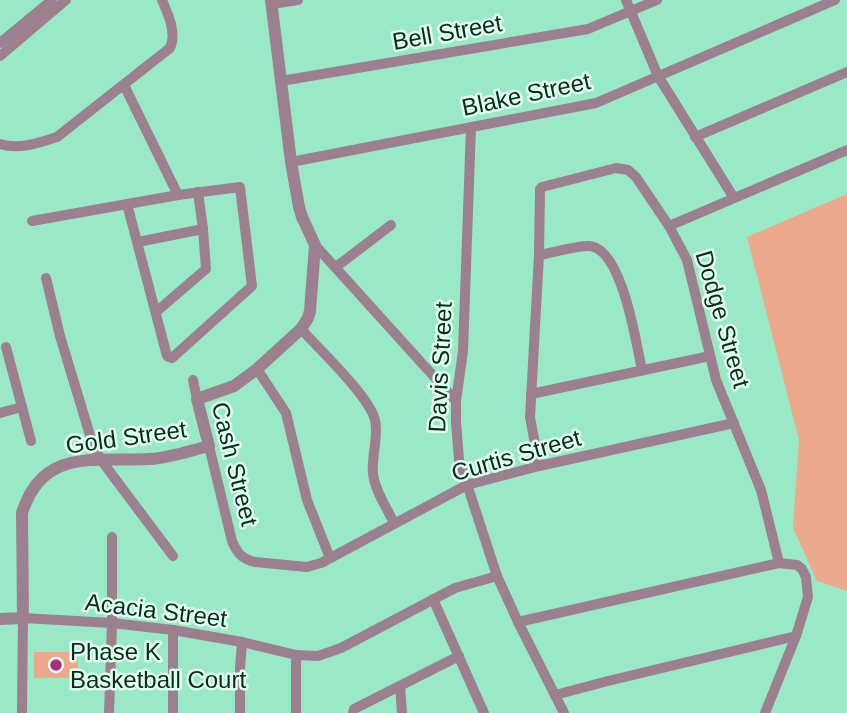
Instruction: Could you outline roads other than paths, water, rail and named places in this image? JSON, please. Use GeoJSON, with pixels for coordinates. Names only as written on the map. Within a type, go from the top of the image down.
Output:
{"type":"FeatureCollection","features":[{"type":"Feature","properties":{"kind":"street"},"geometry":{"type":"LineString","coordinates":[[0,43],[52,0]]}},
{"type":"Feature","properties":{"kind":"street"},"geometry":{"type":"LineString","coordinates":[[0,56],[66,0]]}},
{"type":"Feature","properties":{"kind":"street"},"geometry":{"type":"LineString","coordinates":[[0,144],[22,146],[57,137],[170,48],[173,33],[162,0]]}},
{"type":"Feature","properties":{"kind":"street"},"geometry":{"type":"LineString","coordinates":[[298,0],[271,2],[291,162],[302,217],[315,245],[456,401]]}},
{"type":"Feature","properties":{"kind":"street"},"geometry":{"type":"LineString","coordinates":[[626,0],[658,76],[734,198]]}},
{"type":"Feature","properties":{"kind":"street","name":"Bell Street"},"geometry":{"type":"LineString","coordinates":[[281,81],[588,29],[657,0]]}},
{"type":"Feature","properties":{"kind":"street","name":"Blake Street"},"geometry":{"type":"LineString","coordinates":[[291,162],[596,103],[835,0]]}},
{"type":"Feature","properties":{"kind":"street"},"geometry":{"type":"LineString","coordinates":[[695,137],[847,72]]}},
{"type":"Feature","properties":{"kind":"street"},"geometry":{"type":"LineString","coordinates":[[124,85],[178,195]]}},
{"type":"Feature","properties":{"kind":"street","name":"Davis Street"},"geometry":{"type":"LineString","coordinates":[[471,127],[463,351],[456,401],[459,460],[497,576],[564,713]]}},
{"type":"Feature","properties":{"kind":"street"},"geometry":{"type":"LineString","coordinates":[[669,226],[847,150]]}},
{"type":"Feature","properties":{"kind":"street","name":"Dodge Street"},"geometry":{"type":"LineString","coordinates":[[539,466],[531,424],[531,394],[540,191],[542,187],[616,168],[628,170],[636,177],[682,248],[691,274],[716,380],[761,490],[779,563]]}},
{"type":"Feature","properties":{"kind":"street"},"geometry":{"type":"LineString","coordinates":[[32,221],[127,204],[178,195],[238,187],[252,286],[172,358],[167,356],[127,204]]}},
{"type":"Feature","properties":{"kind":"street"},"geometry":{"type":"LineString","coordinates":[[156,312],[206,269],[204,229],[198,192]]}},
{"type":"Feature","properties":{"kind":"street"},"geometry":{"type":"LineString","coordinates":[[336,267],[391,225]]}},
{"type":"Feature","properties":{"kind":"street"},"geometry":{"type":"LineString","coordinates":[[138,242],[204,229]]}},
{"type":"Feature","properties":{"kind":"street"},"geometry":{"type":"LineString","coordinates":[[197,399],[234,386],[301,329],[310,311],[315,245]]}},
{"type":"Feature","properties":{"kind":"street"},"geometry":{"type":"LineString","coordinates":[[539,255],[589,246],[600,250],[609,259],[621,280],[642,370]]}},
{"type":"Feature","properties":{"kind":"street"},"geometry":{"type":"LineString","coordinates":[[46,278],[60,336],[92,442],[101,460],[173,556]]}},
{"type":"Feature","properties":{"kind":"street"},"geometry":{"type":"LineString","coordinates":[[301,329],[371,409],[376,423],[373,473],[377,488],[394,523]]}},
{"type":"Feature","properties":{"kind":"street"},"geometry":{"type":"LineString","coordinates":[[6,347],[31,441]]}},
{"type":"Feature","properties":{"kind":"street"},"geometry":{"type":"LineString","coordinates":[[531,394],[710,356]]}},
{"type":"Feature","properties":{"kind":"street"},"geometry":{"type":"LineString","coordinates":[[257,369],[286,414],[307,500],[330,558]]}},
{"type":"Feature","properties":{"kind":"street","name":"Cash Street"},"geometry":{"type":"LineString","coordinates":[[193,380],[232,541],[240,555]]}},
{"type":"Feature","properties":{"kind":"street"},"geometry":{"type":"LineString","coordinates":[[0,413],[22,407]]}},
{"type":"Feature","properties":{"kind":"street","name":"Curtis Street"},"geometry":{"type":"LineString","coordinates":[[240,555],[255,562],[314,566],[467,485],[539,466],[734,424]]}},
{"type":"Feature","properties":{"kind":"street","name":"Gold Street"},"geometry":{"type":"LineString","coordinates":[[22,713],[22,513],[26,500],[42,478],[57,467],[71,462],[165,457],[209,446]]}},
{"type":"Feature","properties":{"kind":"street"},"geometry":{"type":"LineString","coordinates":[[109,713],[113,622],[111,537]]}},
{"type":"Feature","properties":{"kind":"street"},"geometry":{"type":"LineString","coordinates":[[518,622],[779,563],[797,565],[806,577],[808,597],[796,636],[765,713]]}},
{"type":"Feature","properties":{"kind":"street","name":"Acacia Street"},"geometry":{"type":"LineString","coordinates":[[0,619],[113,622],[173,629],[308,656],[328,654],[433,599],[469,583],[497,576]]}},
{"type":"Feature","properties":{"kind":"street"},"geometry":{"type":"LineString","coordinates":[[433,599],[483,713]]}},
{"type":"Feature","properties":{"kind":"street"},"geometry":{"type":"LineString","coordinates":[[173,629],[173,713]]}},
{"type":"Feature","properties":{"kind":"street"},"geometry":{"type":"LineString","coordinates":[[555,695],[796,636]]}},
{"type":"Feature","properties":{"kind":"street"},"geometry":{"type":"LineString","coordinates":[[240,713],[242,642]]}},
{"type":"Feature","properties":{"kind":"street"},"geometry":{"type":"LineString","coordinates":[[296,655],[296,713]]}},
{"type":"Feature","properties":{"kind":"street"},"geometry":{"type":"LineString","coordinates":[[353,713],[354,709],[459,656]]}},
{"type":"Feature","properties":{"kind":"street"},"geometry":{"type":"LineString","coordinates":[[400,685],[402,713]]}},
{"type":"Feature","properties":{"kind":"place","name":"Phase K Basketball Court"},"geometry":{"type":"Point","coordinates":[56,665]}}]}
